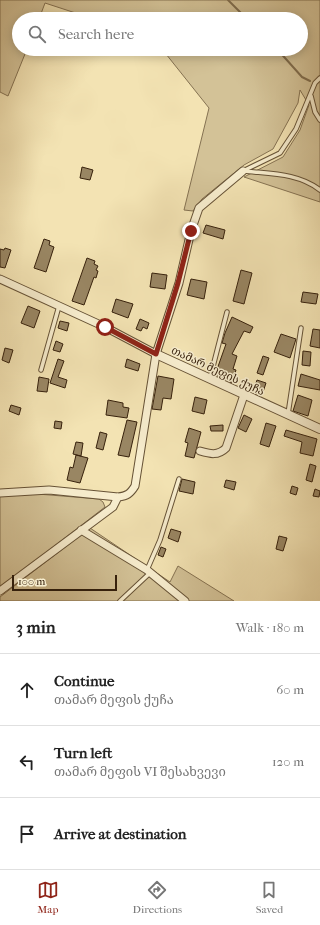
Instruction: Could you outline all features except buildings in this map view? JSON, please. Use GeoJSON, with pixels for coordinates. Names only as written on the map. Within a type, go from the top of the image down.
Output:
{"type":"FeatureCollection","features":[{"type":"Feature","properties":{"kind":"street"},"geometry":{"type":"LineString","coordinates":[[0,493],[49,490],[118,497],[131,493],[136,486],[156,354],[199,208],[243,171]]}},
{"type":"Feature","properties":{"kind":"street","name":"თამარ მეფის ქუჩა"},"geometry":{"type":"LineString","coordinates":[[0,279],[105,327],[156,354],[320,429]]}},
{"type":"Feature","properties":{"kind":"street"},"geometry":{"type":"LineString","coordinates":[[200,451],[214,454],[223,452],[226,448],[244,395]]}},
{"type":"Feature","properties":{"kind":"street"},"geometry":{"type":"LineString","coordinates":[[0,591],[113,507],[118,497]]}},
{"type":"Feature","properties":{"kind":"street"},"geometry":{"type":"LineString","coordinates":[[81,530],[149,571],[185,601]]}},
{"type":"Feature","properties":{"kind":"lane"},"geometry":{"type":"LineString","coordinates":[[243,171],[280,153],[296,129],[311,96],[315,83],[320,78]]}},
{"type":"Feature","properties":{"kind":"lane"},"geometry":{"type":"LineString","coordinates":[[311,96],[314,112],[320,120]]}},
{"type":"Feature","properties":{"kind":"lane"},"geometry":{"type":"LineString","coordinates":[[243,171],[292,176],[312,184],[320,190]]}},
{"type":"Feature","properties":{"kind":"lane"},"geometry":{"type":"LineString","coordinates":[[41,370],[59,306]]}},
{"type":"Feature","properties":{"kind":"lane"},"geometry":{"type":"LineString","coordinates":[[210,379],[227,312]]}},
{"type":"Feature","properties":{"kind":"lane"},"geometry":{"type":"LineString","coordinates":[[288,415],[302,328]]}},
{"type":"Feature","properties":{"kind":"lane"},"geometry":{"type":"LineString","coordinates":[[120,601],[149,571],[179,479]]}},
{"type":"Feature","properties":{"kind":"shaded area"},"geometry":{"type":"Polygon","coordinates":[[[0,0],[320,0],[320,202],[244,177],[283,157],[300,130],[309,105],[300,90],[298,103],[273,149],[244,165],[202,199],[193,211],[184,210],[209,108],[168,56],[308,56],[308,12],[73,12],[45,3],[42,12],[12,12],[12,56],[24,56],[8,96],[0,92],[0,0]]]}},
{"type":"Feature","properties":{"kind":"shaded area"},"geometry":{"type":"Polygon","coordinates":[[[25,493],[99,499],[103,502],[105,507],[0,588],[0,496],[25,493]]]}},
{"type":"Feature","properties":{"kind":"shaded area"},"geometry":{"type":"Polygon","coordinates":[[[90,528],[170,582],[178,566],[234,601],[0,601],[0,597],[90,528]]]}},
{"type":"Feature","properties":{"kind":"waterway"},"geometry":{"type":"LineString","coordinates":[[228,0],[240,12]]}},
{"type":"Feature","properties":{"kind":"waterway"},"geometry":{"type":"LineString","coordinates":[[283,56],[302,77],[310,81]]}},
{"type":"Feature","properties":{"kind":"route"},"geometry":{"type":"LineString","coordinates":[[105,327],[156,354],[178,283],[191,231]]}}]}
